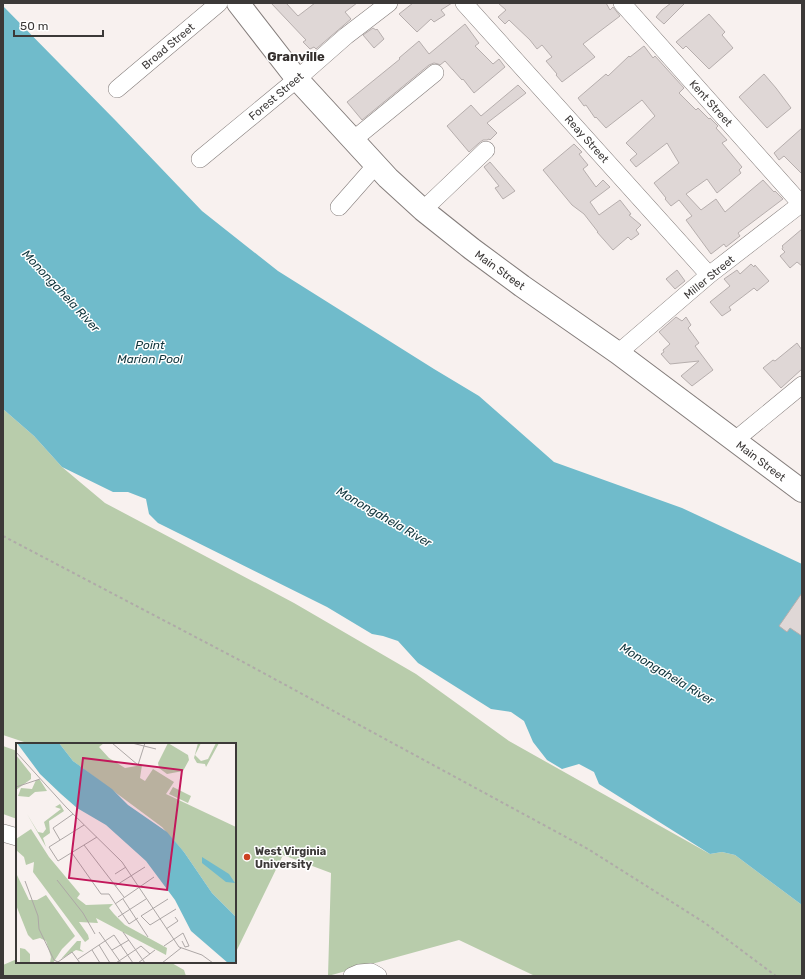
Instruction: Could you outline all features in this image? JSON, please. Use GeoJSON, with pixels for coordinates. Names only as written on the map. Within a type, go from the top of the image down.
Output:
{"type":"FeatureCollection","features":[{"type":"Feature","properties":{"kind":"main road","name":"Main Street"},"geometry":{"type":"LineString","coordinates":[[238,3],[297,79],[388,178],[423,210],[472,249],[618,353],[802,491]]}},
{"type":"Feature","properties":{"kind":"street","name":"Broad Street"},"geometry":{"type":"LineString","coordinates":[[117,88],[219,3]]}},
{"type":"Feature","properties":{"kind":"street","name":"Forest Street"},"geometry":{"type":"LineString","coordinates":[[200,159],[297,79],[346,36],[389,3]]}},
{"type":"Feature","properties":{"kind":"street","name":"Reay Street"},"geometry":{"type":"LineString","coordinates":[[464,3],[709,276]]}},
{"type":"Feature","properties":{"kind":"street","name":"Kent Street"},"geometry":{"type":"LineString","coordinates":[[622,3],[801,203]]}},
{"type":"Feature","properties":{"kind":"street"},"geometry":{"type":"LineString","coordinates":[[353,140],[435,73]]}},
{"type":"Feature","properties":{"kind":"street"},"geometry":{"type":"LineString","coordinates":[[423,210],[486,150]]}},
{"type":"Feature","properties":{"kind":"street"},"geometry":{"type":"LineString","coordinates":[[339,207],[376,165]]}},
{"type":"Feature","properties":{"kind":"street","name":"Miller Street"},"geometry":{"type":"LineString","coordinates":[[618,353],[709,276],[801,203]]}},
{"type":"Feature","properties":{"kind":"street"},"geometry":{"type":"LineString","coordinates":[[734,441],[802,385]]}},
{"type":"Feature","properties":{"kind":"street"},"geometry":{"type":"LineString","coordinates":[[3,832],[16,837]]}},
{"type":"Feature","properties":{"kind":"street"},"geometry":{"type":"LineString","coordinates":[[352,976],[359,973],[371,972],[378,976]]}},
{"type":"Feature","properties":{"kind":"path"},"geometry":{"type":"LineString","coordinates":[[3,536],[265,674],[588,849],[706,923],[776,976]]}},
{"type":"Feature","properties":{"kind":"green space"},"geometry":{"type":"Polygon","coordinates":[[[3,409],[34,436],[62,467],[105,503],[294,603],[416,674],[509,741],[710,854],[722,852],[735,855],[802,905],[802,976],[535,976],[459,940],[328,976],[331,873],[283,855],[236,952],[236,743],[27,743],[3,735],[3,409]]]}},
{"type":"Feature","properties":{"kind":"green space"},"geometry":{"type":"Polygon","coordinates":[[[3,746],[16,751],[16,819],[3,814],[3,746]]]}},
{"type":"Feature","properties":{"kind":"green space"},"geometry":{"type":"Polygon","coordinates":[[[16,959],[16,963],[172,963],[184,970],[186,976],[3,976],[3,965],[16,959]]]}},
{"type":"Feature","properties":{"kind":"water","name":"Point Marion Pool"},"geometry":{"type":"Polygon","coordinates":[[[3,6],[202,211],[278,271],[479,396],[554,462],[682,508],[802,564],[802,905],[735,855],[722,852],[710,854],[599,784],[594,772],[579,764],[562,769],[547,760],[533,742],[524,721],[511,712],[491,709],[418,663],[398,641],[372,634],[327,607],[158,523],[149,514],[146,499],[128,492],[113,492],[62,467],[34,436],[3,409],[3,6]]]}},
{"type":"Feature","properties":{"kind":"building"},"geometry":{"type":"Polygon","coordinates":[[[271,3],[286,3],[298,16],[315,3],[357,3],[345,12],[351,19],[316,49],[314,47],[310,49],[303,42],[306,40],[271,3]]]}},
{"type":"Feature","properties":{"kind":"building"},"geometry":{"type":"Polygon","coordinates":[[[413,3],[452,3],[441,10],[445,15],[434,22],[431,19],[417,32],[399,14],[413,3]]]}},
{"type":"Feature","properties":{"kind":"building"},"geometry":{"type":"Polygon","coordinates":[[[498,3],[606,3],[610,10],[613,7],[620,16],[583,44],[595,57],[562,82],[546,61],[552,57],[542,45],[537,49],[530,40],[509,20],[505,24],[498,17],[506,10],[498,3]]]}},
{"type":"Feature","properties":{"kind":"building"},"geometry":{"type":"Polygon","coordinates":[[[671,3],[685,3],[664,24],[656,17],[671,3]]]}},
{"type":"Feature","properties":{"kind":"building"},"geometry":{"type":"Polygon","coordinates":[[[709,14],[725,32],[722,35],[733,48],[709,69],[686,46],[683,49],[676,42],[709,14]]]}},
{"type":"Feature","properties":{"kind":"building"},"geometry":{"type":"Polygon","coordinates":[[[465,24],[479,43],[475,46],[493,64],[499,59],[505,67],[474,93],[463,79],[462,80],[445,61],[440,65],[434,63],[429,65],[362,120],[347,102],[400,59],[399,58],[419,41],[429,54],[465,24]]]}},
{"type":"Feature","properties":{"kind":"building"},"geometry":{"type":"Polygon","coordinates":[[[373,28],[376,30],[377,29],[384,39],[374,48],[363,35],[373,28]]]}},
{"type":"Feature","properties":{"kind":"building"},"geometry":{"type":"Polygon","coordinates":[[[644,46],[653,58],[655,56],[684,88],[679,93],[696,110],[698,108],[718,126],[716,128],[727,140],[722,143],[742,167],[739,170],[741,173],[717,193],[707,179],[686,194],[701,210],[716,199],[725,212],[763,180],[783,199],[738,233],[740,236],[726,247],[724,244],[711,254],[686,220],[692,216],[679,200],[671,206],[654,183],[679,163],[667,143],[636,167],[630,160],[637,154],[626,143],[655,116],[642,100],[606,128],[596,117],[595,118],[586,105],[584,106],[578,98],[606,74],[608,76],[629,56],[630,57],[644,46]]]}},
{"type":"Feature","properties":{"kind":"building"},"geometry":{"type":"Polygon","coordinates":[[[764,74],[791,108],[767,128],[739,97],[764,74]]]}},
{"type":"Feature","properties":{"kind":"building"},"geometry":{"type":"Polygon","coordinates":[[[518,85],[526,93],[487,123],[497,133],[490,140],[483,140],[469,152],[447,126],[471,105],[481,116],[518,85]]]}},
{"type":"Feature","properties":{"kind":"building"},"geometry":{"type":"Polygon","coordinates":[[[802,128],[802,174],[784,156],[779,160],[774,153],[802,128]]]}},
{"type":"Feature","properties":{"kind":"building"},"geometry":{"type":"Polygon","coordinates":[[[574,144],[582,152],[579,154],[588,165],[583,169],[596,187],[603,180],[610,187],[590,202],[599,215],[620,200],[631,214],[629,215],[641,225],[636,230],[639,234],[631,240],[628,237],[613,250],[584,214],[572,205],[543,170],[574,144]]]}},
{"type":"Feature","properties":{"kind":"building"},"geometry":{"type":"Polygon","coordinates":[[[490,162],[515,191],[503,199],[495,188],[499,186],[484,167],[490,162]]]}},
{"type":"Feature","properties":{"kind":"building"},"geometry":{"type":"Polygon","coordinates":[[[802,229],[802,266],[797,262],[790,268],[780,256],[785,252],[782,249],[782,246],[802,229]]]}},
{"type":"Feature","properties":{"kind":"building"},"geometry":{"type":"Polygon","coordinates":[[[751,264],[754,267],[755,265],[769,281],[757,291],[754,288],[729,307],[731,310],[722,316],[710,302],[730,286],[724,279],[737,270],[740,274],[751,264]]]}},
{"type":"Feature","properties":{"kind":"building"},"geometry":{"type":"Polygon","coordinates":[[[677,270],[685,281],[675,289],[666,279],[677,270]]]}},
{"type":"Feature","properties":{"kind":"building"},"geometry":{"type":"Polygon","coordinates":[[[676,317],[682,321],[686,317],[691,325],[688,328],[699,343],[695,346],[713,370],[692,386],[681,376],[699,361],[670,364],[661,354],[670,344],[659,332],[676,317]]]}},
{"type":"Feature","properties":{"kind":"building"},"geometry":{"type":"Polygon","coordinates":[[[797,343],[802,350],[802,369],[781,388],[763,368],[773,360],[775,361],[797,343]]]}},
{"type":"Feature","properties":{"kind":"building"},"geometry":{"type":"Polygon","coordinates":[[[802,593],[802,636],[790,628],[787,632],[779,626],[802,593]]]}},
{"type":"Feature","properties":{"kind":"place","name":"West Virginia University"},"geometry":{"type":"Point","coordinates":[247,857]}},
{"type":"Feature","properties":{"kind":"district","name":"Granville"},"geometry":{"type":"Point","coordinates":[296,56]}},
{"type":"Feature","properties":{"kind":"water label","name":"Monongahela River"},"geometry":{"type":"Point","coordinates":[61,291]}},
{"type":"Feature","properties":{"kind":"water label","name":"Monongahela River"},"geometry":{"type":"Point","coordinates":[384,517]}},
{"type":"Feature","properties":{"kind":"water label","name":"Monongahela River"},"geometry":{"type":"Point","coordinates":[667,674]}}]}
